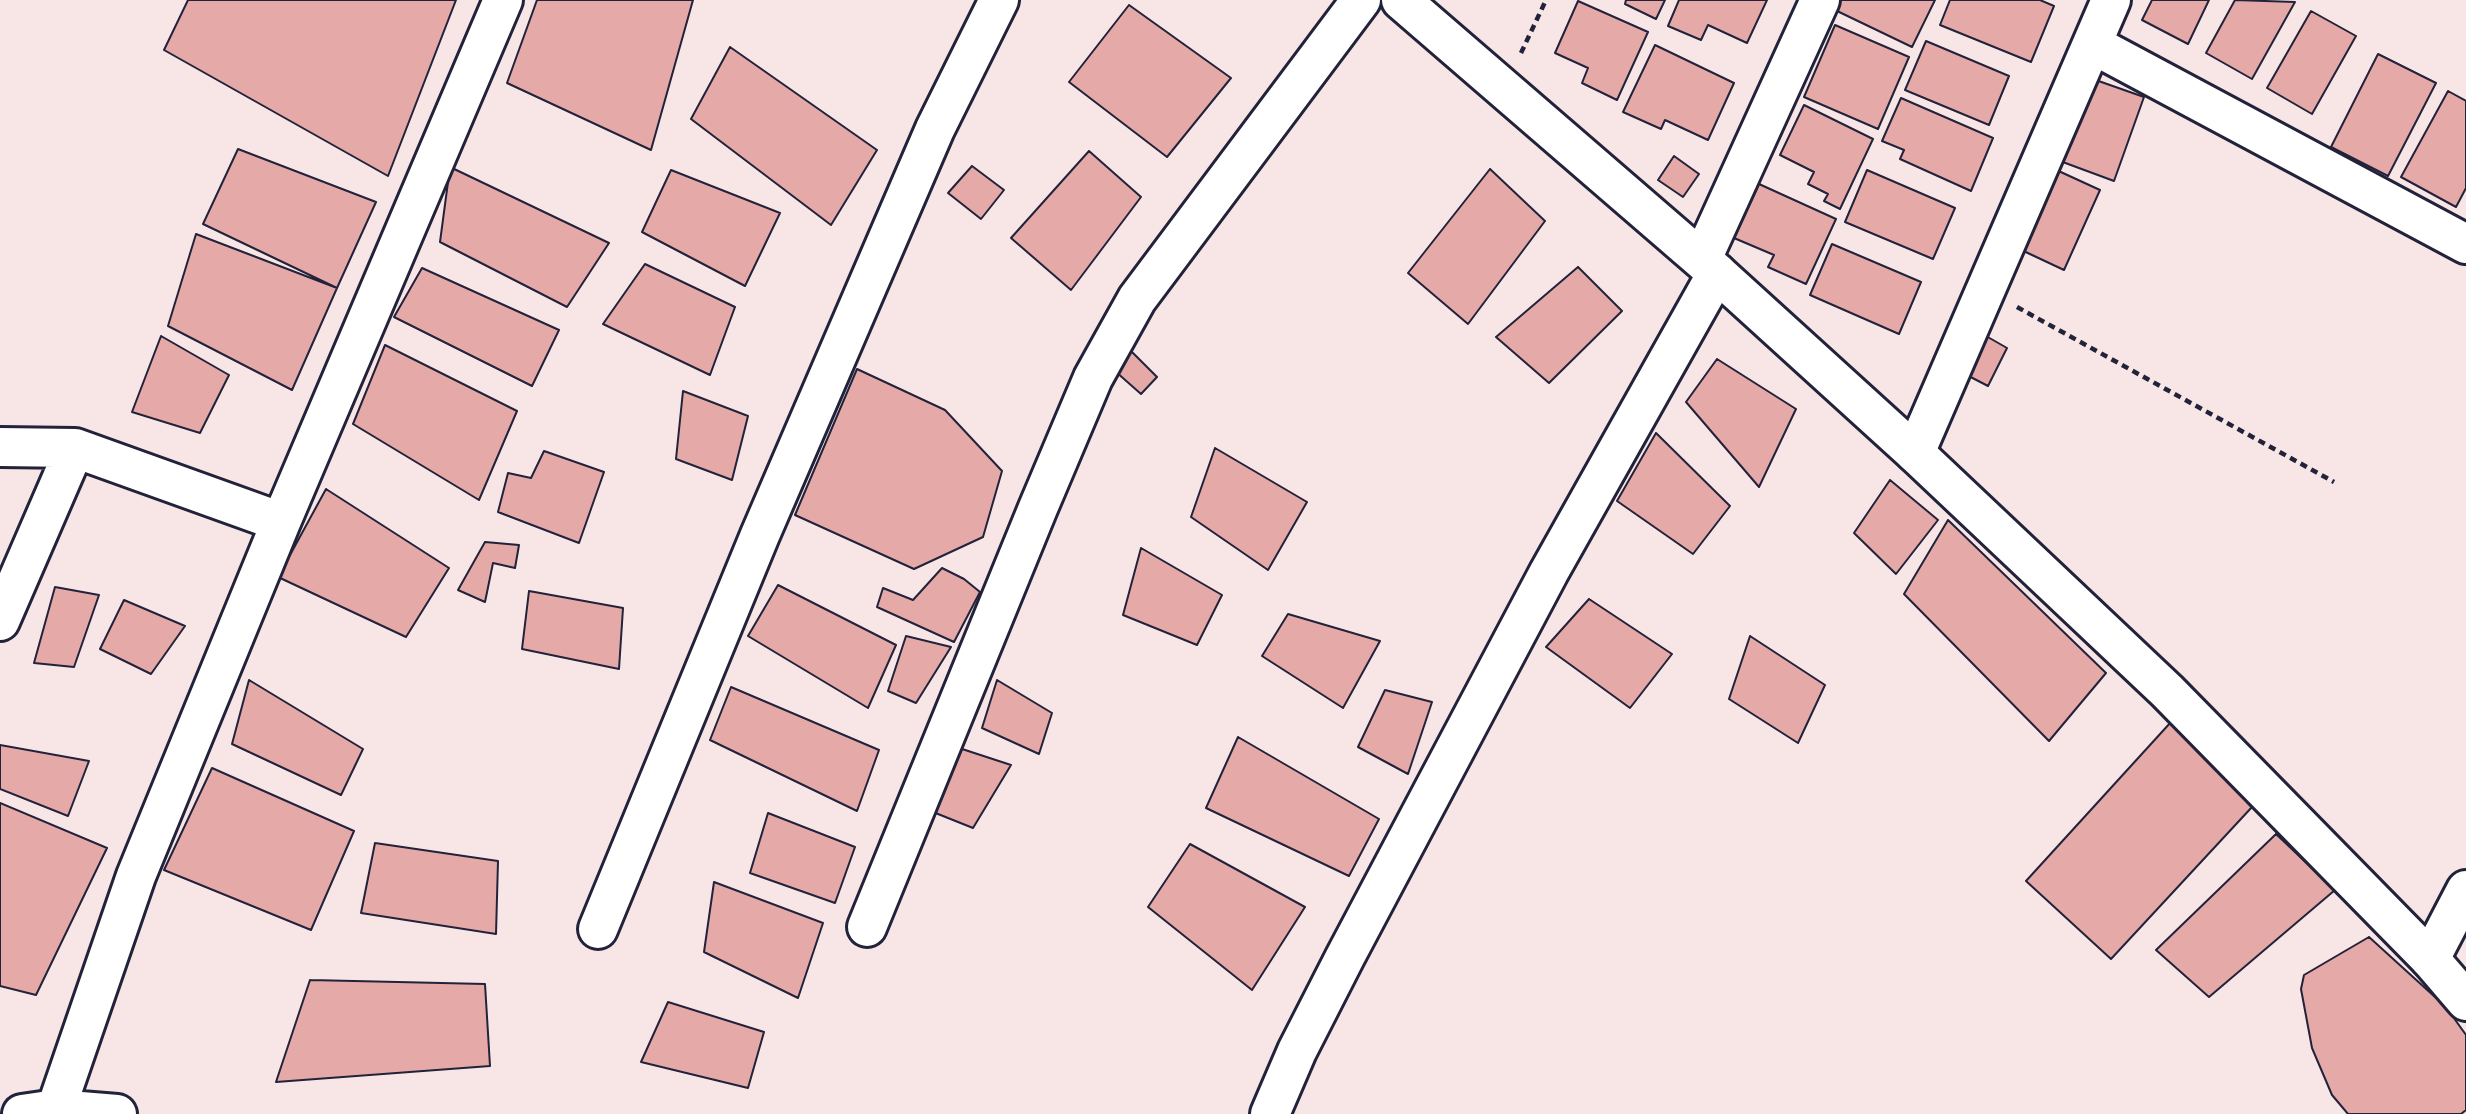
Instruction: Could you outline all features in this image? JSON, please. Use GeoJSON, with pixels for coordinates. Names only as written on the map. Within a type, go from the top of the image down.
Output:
{"type":"FeatureCollection","features":[{"type":"Feature","properties":{"kind":"street"},"geometry":{"type":"LineString","coordinates":[[117,1114],[39,1112],[281,523],[503,0]]}},
{"type":"Feature","properties":{"kind":"street"},"geometry":{"type":"LineString","coordinates":[[597,929],[760,535],[935,129],[999,0]]}},
{"type":"Feature","properties":{"kind":"street"},"geometry":{"type":"LineString","coordinates":[[867,927],[1093,378],[1137,299],[1361,0]]}},
{"type":"Feature","properties":{"kind":"street"},"geometry":{"type":"LineString","coordinates":[[1401,0],[1709,266],[1915,453],[2167,691],[2430,960],[2466,1001]]}},
{"type":"Feature","properties":{"kind":"street"},"geometry":{"type":"LineString","coordinates":[[1270,1114],[1297,1051],[1327,992],[1709,266],[1820,0]]}},
{"type":"Feature","properties":{"kind":"street"},"geometry":{"type":"LineString","coordinates":[[1915,453],[2111,0]]}},
{"type":"Feature","properties":{"kind":"street"},"geometry":{"type":"LineString","coordinates":[[2092,44],[2466,244]]}},
{"type":"Feature","properties":{"kind":"street"},"geometry":{"type":"LineString","coordinates":[[0,447],[75,447],[281,523]]}},
{"type":"Feature","properties":{"kind":"street"},"geometry":{"type":"LineString","coordinates":[[0,621],[75,447]]}},
{"type":"Feature","properties":{"kind":"street"},"geometry":{"type":"LineString","coordinates":[[2430,960],[2466,890]]}},
{"type":"Feature","properties":{"kind":"path"},"geometry":{"type":"LineString","coordinates":[[1505,89],[1546,0]]}},
{"type":"Feature","properties":{"kind":"path"},"geometry":{"type":"LineString","coordinates":[[1986,290],[2334,482]]}},
{"type":"Feature","properties":{"kind":"building"},"geometry":{"type":"Polygon","coordinates":[[[188,0],[456,0],[388,176],[164,50],[188,0]]]}},
{"type":"Feature","properties":{"kind":"building"},"geometry":{"type":"Polygon","coordinates":[[[537,0],[693,0],[651,150],[507,83],[537,0]]]}},
{"type":"Feature","properties":{"kind":"building"},"geometry":{"type":"Polygon","coordinates":[[[1626,0],[1665,0],[1656,19],[1625,4],[1626,0]]]}},
{"type":"Feature","properties":{"kind":"building"},"geometry":{"type":"Polygon","coordinates":[[[1679,0],[1767,0],[1747,43],[1708,25],[1701,40],[1668,26],[1679,0]]]}},
{"type":"Feature","properties":{"kind":"building"},"geometry":{"type":"Polygon","coordinates":[[[1839,0],[1935,0],[1912,47],[1835,10],[1839,0]]]}},
{"type":"Feature","properties":{"kind":"building"},"geometry":{"type":"Polygon","coordinates":[[[1950,0],[2040,0],[2054,6],[2031,62],[1940,25],[1950,0]]]}},
{"type":"Feature","properties":{"kind":"building"},"geometry":{"type":"Polygon","coordinates":[[[2152,0],[2209,0],[2188,44],[2142,20],[2152,0]]]}},
{"type":"Feature","properties":{"kind":"building"},"geometry":{"type":"Polygon","coordinates":[[[2235,0],[2295,2],[2252,79],[2206,53],[2235,0]]]}},
{"type":"Feature","properties":{"kind":"building"},"geometry":{"type":"Polygon","coordinates":[[[1578,1],[1648,32],[1617,100],[1582,83],[1588,68],[1555,53],[1578,1]]]}},
{"type":"Feature","properties":{"kind":"building"},"geometry":{"type":"Polygon","coordinates":[[[1129,5],[1231,78],[1167,157],[1069,82],[1129,5]]]}},
{"type":"Feature","properties":{"kind":"building"},"geometry":{"type":"Polygon","coordinates":[[[2311,11],[2356,36],[2312,114],[2267,88],[2311,11]]]}},
{"type":"Feature","properties":{"kind":"building"},"geometry":{"type":"Polygon","coordinates":[[[1835,25],[1909,57],[1878,129],[1804,97],[1835,25]]]}},
{"type":"Feature","properties":{"kind":"building"},"geometry":{"type":"Polygon","coordinates":[[[1926,41],[2009,76],[1989,125],[1905,90],[1926,41]]]}},
{"type":"Feature","properties":{"kind":"building"},"geometry":{"type":"Polygon","coordinates":[[[1655,45],[1734,83],[1708,140],[1665,120],[1661,129],[1623,112],[1655,45]]]}},
{"type":"Feature","properties":{"kind":"building"},"geometry":{"type":"Polygon","coordinates":[[[730,47],[877,150],[831,225],[691,119],[730,47]]]}},
{"type":"Feature","properties":{"kind":"building"},"geometry":{"type":"Polygon","coordinates":[[[2378,54],[2436,83],[2388,176],[2331,147],[2378,54]]]}},
{"type":"Feature","properties":{"kind":"building"},"geometry":{"type":"Polygon","coordinates":[[[2090,78],[2144,97],[2114,181],[2060,161],[2090,78]]]}},
{"type":"Feature","properties":{"kind":"building"},"geometry":{"type":"Polygon","coordinates":[[[2448,91],[2466,101],[2466,188],[2456,207],[2401,177],[2448,91]]]}},
{"type":"Feature","properties":{"kind":"building"},"geometry":{"type":"Polygon","coordinates":[[[1901,98],[1993,138],[1971,191],[1900,159],[1904,150],[1882,141],[1901,98]]]}},
{"type":"Feature","properties":{"kind":"building"},"geometry":{"type":"Polygon","coordinates":[[[1804,105],[1873,139],[1840,209],[1824,201],[1828,194],[1808,184],[1814,172],[1780,155],[1804,105]]]}},
{"type":"Feature","properties":{"kind":"building"},"geometry":{"type":"Polygon","coordinates":[[[238,149],[376,202],[337,288],[203,224],[238,149]]]}},
{"type":"Feature","properties":{"kind":"building"},"geometry":{"type":"Polygon","coordinates":[[[1089,151],[1141,197],[1071,290],[1011,238],[1089,151]]]}},
{"type":"Feature","properties":{"kind":"building"},"geometry":{"type":"Polygon","coordinates":[[[1674,156],[1699,174],[1683,197],[1658,180],[1674,156]]]}},
{"type":"Feature","properties":{"kind":"building"},"geometry":{"type":"Polygon","coordinates":[[[972,166],[1004,190],[981,219],[948,193],[972,166]]]}},
{"type":"Feature","properties":{"kind":"building"},"geometry":{"type":"Polygon","coordinates":[[[450,167],[609,243],[567,307],[440,242],[450,167]]]}},
{"type":"Feature","properties":{"kind":"building"},"geometry":{"type":"Polygon","coordinates":[[[2052,168],[2100,190],[2064,270],[2015,247],[2052,168]]]}},
{"type":"Feature","properties":{"kind":"building"},"geometry":{"type":"Polygon","coordinates":[[[1490,169],[1545,221],[1468,324],[1408,273],[1490,169]]]}},
{"type":"Feature","properties":{"kind":"building"},"geometry":{"type":"Polygon","coordinates":[[[671,170],[780,213],[745,286],[642,232],[671,170]]]}},
{"type":"Feature","properties":{"kind":"building"},"geometry":{"type":"Polygon","coordinates":[[[1867,170],[1955,208],[1933,259],[1845,222],[1867,170]]]}},
{"type":"Feature","properties":{"kind":"building"},"geometry":{"type":"Polygon","coordinates":[[[1759,184],[1836,219],[1806,284],[1768,267],[1774,255],[1734,238],[1759,184]]]}},
{"type":"Feature","properties":{"kind":"building"},"geometry":{"type":"Polygon","coordinates":[[[196,234],[337,288],[292,390],[168,326],[196,234]]]}},
{"type":"Feature","properties":{"kind":"building"},"geometry":{"type":"Polygon","coordinates":[[[1832,244],[1921,282],[1899,334],[1810,295],[1832,244]]]}},
{"type":"Feature","properties":{"kind":"building"},"geometry":{"type":"Polygon","coordinates":[[[645,264],[735,307],[710,375],[603,324],[645,264]]]}},
{"type":"Feature","properties":{"kind":"building"},"geometry":{"type":"Polygon","coordinates":[[[1578,267],[1622,311],[1549,383],[1496,337],[1578,267]]]}},
{"type":"Feature","properties":{"kind":"building"},"geometry":{"type":"Polygon","coordinates":[[[422,268],[559,330],[532,386],[394,317],[422,268]]]}},
{"type":"Feature","properties":{"kind":"building"},"geometry":{"type":"Polygon","coordinates":[[[1979,332],[2007,348],[1988,386],[1959,371],[1979,332]]]}},
{"type":"Feature","properties":{"kind":"building"},"geometry":{"type":"Polygon","coordinates":[[[161,336],[229,375],[200,433],[132,412],[161,336]]]}},
{"type":"Feature","properties":{"kind":"building"},"geometry":{"type":"Polygon","coordinates":[[[385,345],[517,411],[479,500],[353,424],[385,345]]]}},
{"type":"Feature","properties":{"kind":"building"},"geometry":{"type":"Polygon","coordinates":[[[1129,349],[1157,377],[1141,394],[1115,371],[1129,349]]]}},
{"type":"Feature","properties":{"kind":"building"},"geometry":{"type":"Polygon","coordinates":[[[1717,359],[1796,409],[1759,487],[1686,402],[1717,359]]]}},
{"type":"Feature","properties":{"kind":"building"},"geometry":{"type":"Polygon","coordinates":[[[857,369],[945,410],[1002,471],[983,537],[914,569],[795,515],[857,369]]]}},
{"type":"Feature","properties":{"kind":"building"},"geometry":{"type":"Polygon","coordinates":[[[683,391],[748,416],[732,480],[676,459],[683,391]]]}},
{"type":"Feature","properties":{"kind":"building"},"geometry":{"type":"Polygon","coordinates":[[[1656,433],[1730,506],[1693,554],[1617,501],[1656,433]]]}},
{"type":"Feature","properties":{"kind":"building"},"geometry":{"type":"Polygon","coordinates":[[[1215,448],[1307,502],[1268,570],[1191,517],[1215,448]]]}},
{"type":"Feature","properties":{"kind":"building"},"geometry":{"type":"Polygon","coordinates":[[[544,451],[604,472],[579,543],[498,512],[508,473],[531,478],[544,451]]]}},
{"type":"Feature","properties":{"kind":"building"},"geometry":{"type":"Polygon","coordinates":[[[1890,480],[1938,520],[1896,574],[1854,533],[1890,480]]]}},
{"type":"Feature","properties":{"kind":"building"},"geometry":{"type":"Polygon","coordinates":[[[326,489],[449,568],[406,637],[278,577],[326,489]]]}},
{"type":"Feature","properties":{"kind":"building"},"geometry":{"type":"Polygon","coordinates":[[[1948,520],[2106,673],[2049,741],[1904,594],[1948,520]]]}},
{"type":"Feature","properties":{"kind":"building"},"geometry":{"type":"Polygon","coordinates":[[[485,542],[519,545],[515,568],[493,563],[485,602],[458,590],[485,542]]]}},
{"type":"Feature","properties":{"kind":"building"},"geometry":{"type":"Polygon","coordinates":[[[1141,548],[1222,595],[1197,645],[1123,615],[1141,548]]]}},
{"type":"Feature","properties":{"kind":"building"},"geometry":{"type":"Polygon","coordinates":[[[942,568],[964,579],[980,592],[954,642],[877,607],[883,588],[913,600],[942,568]]]}},
{"type":"Feature","properties":{"kind":"building"},"geometry":{"type":"Polygon","coordinates":[[[778,585],[896,645],[868,708],[748,636],[778,585]]]}},
{"type":"Feature","properties":{"kind":"building"},"geometry":{"type":"Polygon","coordinates":[[[55,587],[99,595],[74,667],[34,663],[55,587]]]}},
{"type":"Feature","properties":{"kind":"building"},"geometry":{"type":"Polygon","coordinates":[[[529,591],[623,608],[619,669],[522,649],[529,591]]]}},
{"type":"Feature","properties":{"kind":"building"},"geometry":{"type":"Polygon","coordinates":[[[1589,599],[1672,654],[1630,708],[1546,647],[1589,599]]]}},
{"type":"Feature","properties":{"kind":"building"},"geometry":{"type":"Polygon","coordinates":[[[124,600],[185,626],[151,674],[100,649],[124,600]]]}},
{"type":"Feature","properties":{"kind":"building"},"geometry":{"type":"Polygon","coordinates":[[[1288,614],[1380,641],[1343,708],[1262,656],[1288,614]]]}},
{"type":"Feature","properties":{"kind":"building"},"geometry":{"type":"Polygon","coordinates":[[[906,636],[951,647],[916,703],[888,691],[906,636]]]}},
{"type":"Feature","properties":{"kind":"building"},"geometry":{"type":"Polygon","coordinates":[[[1750,636],[1825,685],[1798,743],[1729,699],[1750,636]]]}},
{"type":"Feature","properties":{"kind":"building"},"geometry":{"type":"Polygon","coordinates":[[[249,680],[363,749],[341,795],[232,744],[249,680]]]}},
{"type":"Feature","properties":{"kind":"building"},"geometry":{"type":"Polygon","coordinates":[[[997,680],[1052,713],[1039,754],[982,728],[997,680]]]}},
{"type":"Feature","properties":{"kind":"building"},"geometry":{"type":"Polygon","coordinates":[[[731,687],[879,750],[857,811],[710,740],[731,687]]]}},
{"type":"Feature","properties":{"kind":"building"},"geometry":{"type":"Polygon","coordinates":[[[1385,690],[1432,702],[1408,774],[1358,747],[1385,690]]]}},
{"type":"Feature","properties":{"kind":"building"},"geometry":{"type":"Polygon","coordinates":[[[2171,722],[2252,807],[2111,959],[2026,881],[2171,722]]]}},
{"type":"Feature","properties":{"kind":"building"},"geometry":{"type":"Polygon","coordinates":[[[1238,737],[1379,819],[1349,876],[1206,808],[1238,737]]]}},
{"type":"Feature","properties":{"kind":"building"},"geometry":{"type":"Polygon","coordinates":[[[0,745],[89,761],[68,816],[0,789],[0,745]]]}},
{"type":"Feature","properties":{"kind":"building"},"geometry":{"type":"Polygon","coordinates":[[[956,747],[1011,765],[973,828],[933,812],[956,747]]]}},
{"type":"Feature","properties":{"kind":"building"},"geometry":{"type":"Polygon","coordinates":[[[212,768],[354,831],[311,930],[164,870],[212,768]]]}},
{"type":"Feature","properties":{"kind":"building"},"geometry":{"type":"Polygon","coordinates":[[[0,803],[107,848],[36,995],[0,986],[0,803]]]}},
{"type":"Feature","properties":{"kind":"building"},"geometry":{"type":"Polygon","coordinates":[[[768,813],[855,847],[835,903],[750,873],[768,813]]]}},
{"type":"Feature","properties":{"kind":"building"},"geometry":{"type":"Polygon","coordinates":[[[2276,834],[2335,890],[2209,997],[2156,950],[2276,834]]]}},
{"type":"Feature","properties":{"kind":"building"},"geometry":{"type":"Polygon","coordinates":[[[375,843],[498,861],[496,934],[361,913],[375,843]]]}},
{"type":"Feature","properties":{"kind":"building"},"geometry":{"type":"Polygon","coordinates":[[[1190,844],[1305,907],[1252,990],[1148,907],[1190,844]]]}},
{"type":"Feature","properties":{"kind":"building"},"geometry":{"type":"Polygon","coordinates":[[[714,882],[823,923],[798,998],[704,952],[714,882]]]}},
{"type":"Feature","properties":{"kind":"building"},"geometry":{"type":"Polygon","coordinates":[[[2369,937],[2446,1007],[2466,1035],[2466,1110],[2461,1114],[2348,1114],[2332,1095],[2312,1048],[2301,989],[2304,975],[2369,937]]]}},
{"type":"Feature","properties":{"kind":"building"},"geometry":{"type":"Polygon","coordinates":[[[310,980],[485,984],[490,1066],[276,1082],[310,980]]]}},
{"type":"Feature","properties":{"kind":"building"},"geometry":{"type":"Polygon","coordinates":[[[668,1002],[764,1032],[748,1088],[641,1062],[668,1002]]]}}]}
